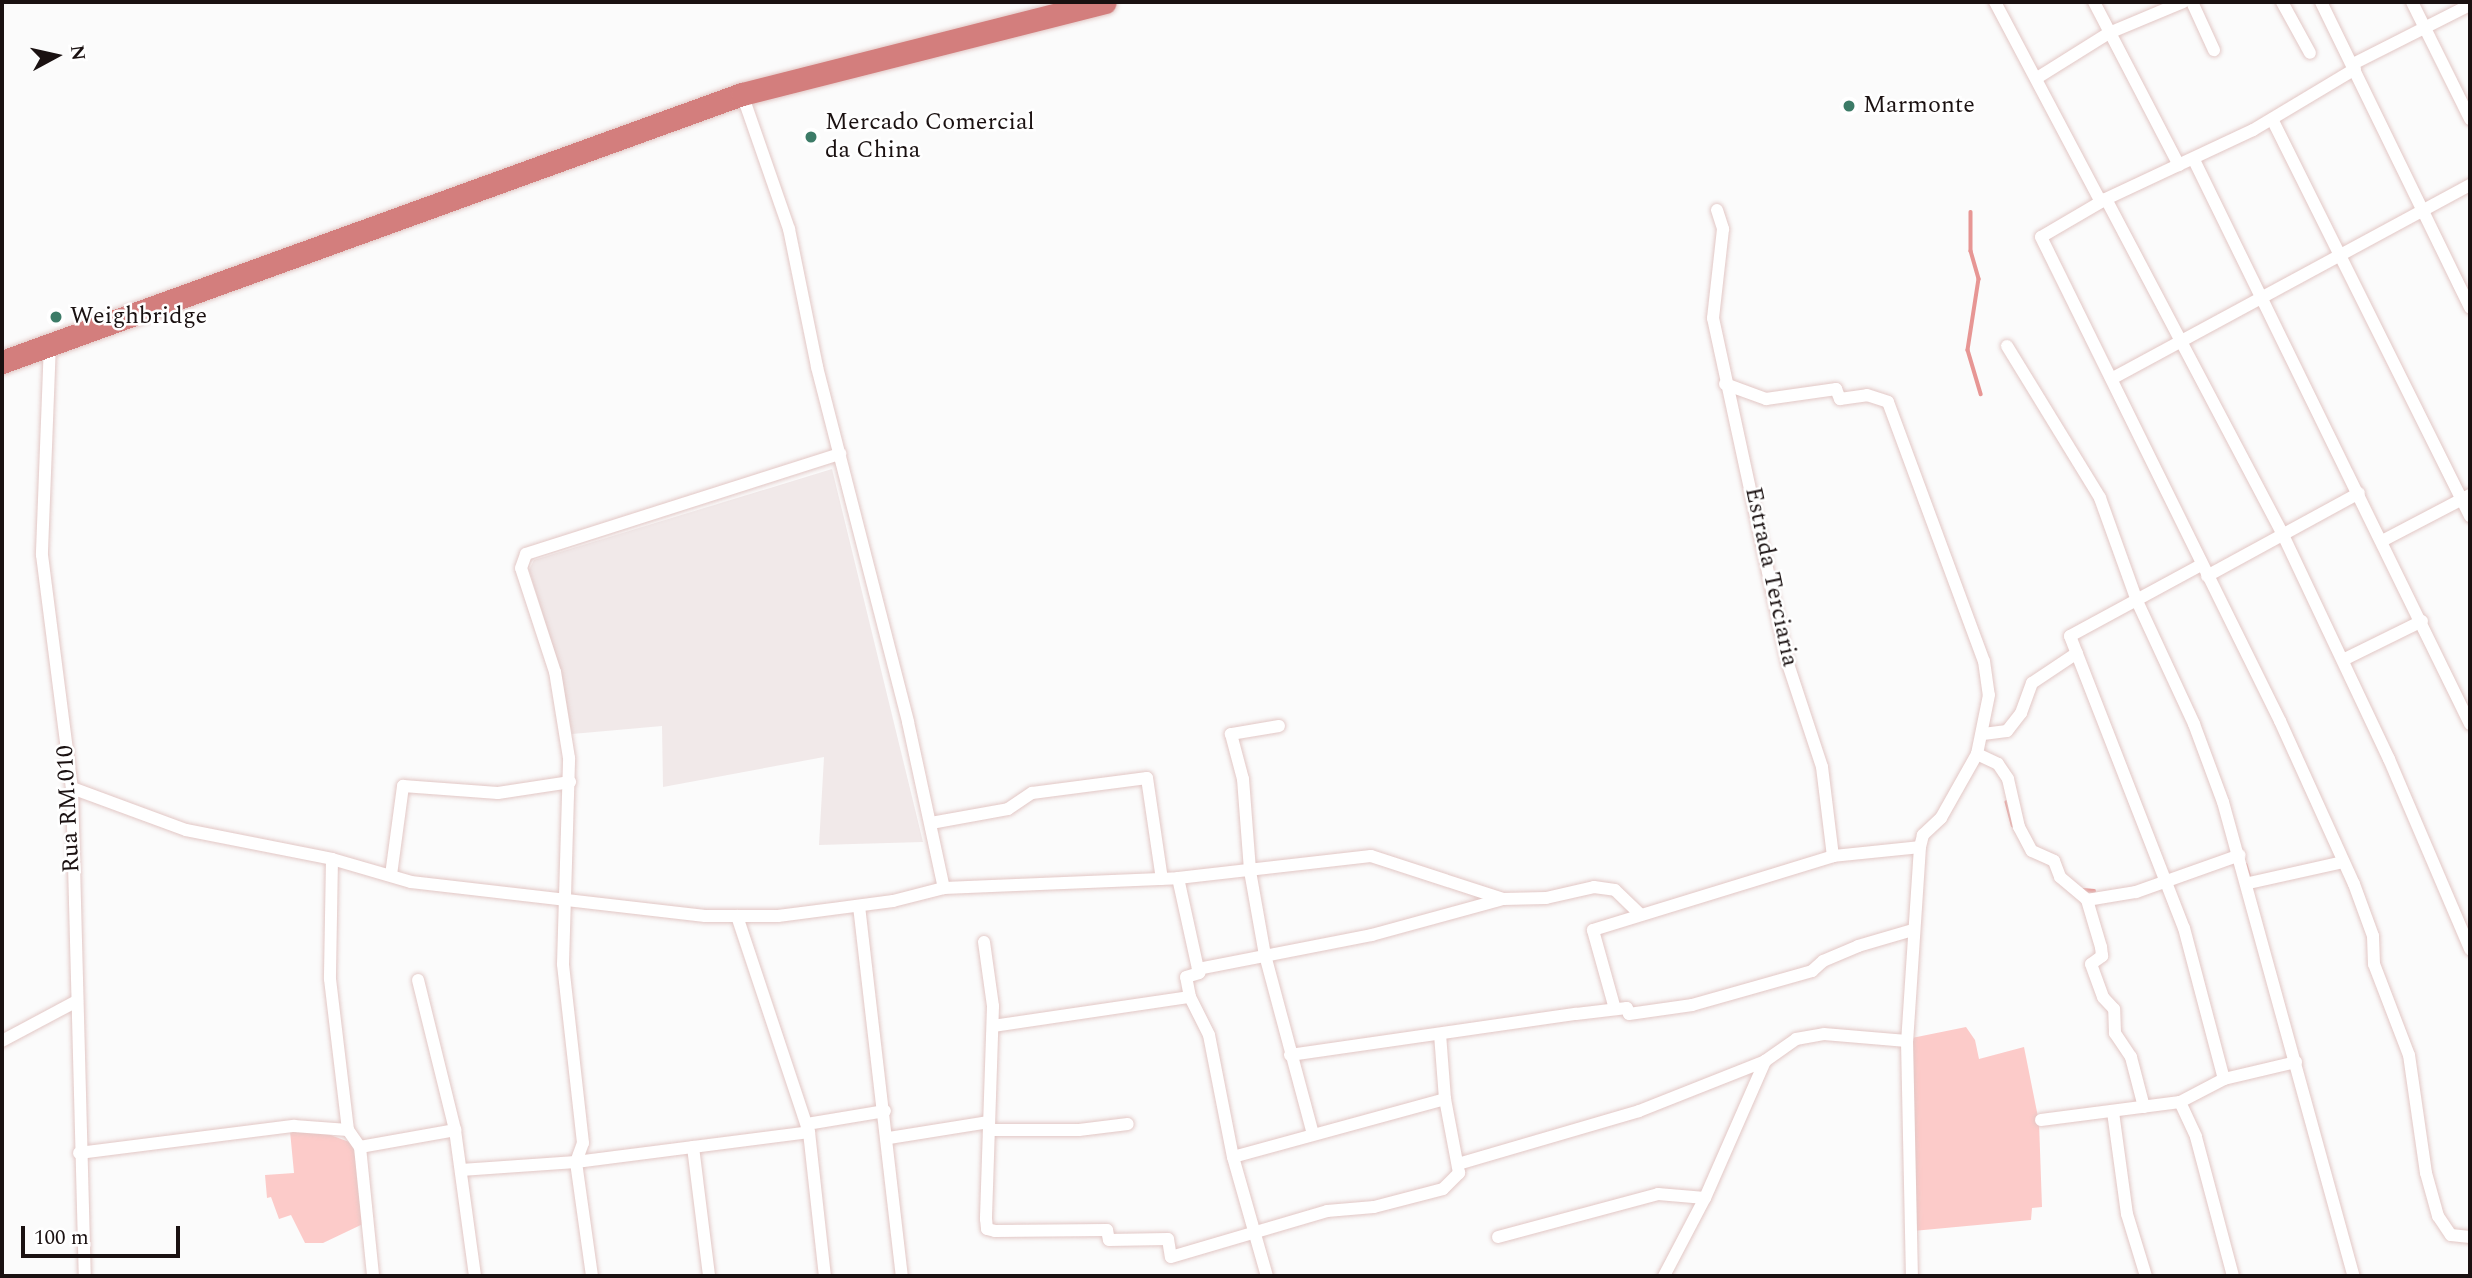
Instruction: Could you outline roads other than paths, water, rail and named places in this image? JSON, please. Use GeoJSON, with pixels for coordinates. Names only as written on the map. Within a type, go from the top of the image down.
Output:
{"type":"FeatureCollection","features":[{"type":"Feature","properties":{"kind":"highway"},"geometry":{"type":"LineString","coordinates":[[2,362],[742,94],[1105,2]]}},
{"type":"Feature","properties":{"kind":"street"},"geometry":{"type":"LineString","coordinates":[[1995,2],[2183,340],[2284,537],[2343,660],[2470,949]]}},
{"type":"Feature","properties":{"kind":"street"},"geometry":{"type":"LineString","coordinates":[[2094,2],[2179,165]]}},
{"type":"Feature","properties":{"kind":"street"},"geometry":{"type":"LineString","coordinates":[[2037,78],[2109,33],[2183,2]]}},
{"type":"Feature","properties":{"kind":"street"},"geometry":{"type":"LineString","coordinates":[[2192,2],[2214,50]]}},
{"type":"Feature","properties":{"kind":"street"},"geometry":{"type":"LineString","coordinates":[[2283,2],[2310,53]]}},
{"type":"Feature","properties":{"kind":"street"},"geometry":{"type":"LineString","coordinates":[[2321,2],[2470,309]]}},
{"type":"Feature","properties":{"kind":"street"},"geometry":{"type":"LineString","coordinates":[[2412,2],[2470,119]]}},
{"type":"Feature","properties":{"kind":"street"},"geometry":{"type":"LineString","coordinates":[[2470,5],[2354,66],[2272,119],[2194,160],[2104,201],[2041,237],[2113,378],[2367,916],[2374,964],[2409,1055],[2426,1173],[2438,1216],[2451,1235],[2470,1237]]}},
{"type":"Feature","properties":{"kind":"street"},"geometry":{"type":"LineString","coordinates":[[742,94],[789,229],[944,888]]}},
{"type":"Feature","properties":{"kind":"street"},"geometry":{"type":"LineString","coordinates":[[2272,119],[2339,257],[2466,497],[2470,516]]}},
{"type":"Feature","properties":{"kind":"street"},"geometry":{"type":"LineString","coordinates":[[2194,160],[2264,298],[2470,724]]}},
{"type":"Feature","properties":{"kind":"street"},"geometry":{"type":"LineString","coordinates":[[2113,378],[2470,185]]}},
{"type":"Feature","properties":{"kind":"street","name":"Estrada Terciaria"},"geometry":{"type":"LineString","coordinates":[[1717,210],[1723,229],[1713,318],[1725,384],[1751,481],[1788,664],[1822,767],[1833,856]]}},
{"type":"Feature","properties":{"kind":"street","name":"Rua RM.010"},"geometry":{"type":"LineString","coordinates":[[50,343],[42,555],[72,788],[79,1153],[85,1276]]}},
{"type":"Feature","properties":{"kind":"street"},"geometry":{"type":"LineString","coordinates":[[2007,346],[2100,498],[2137,601],[2194,724],[2249,883],[2296,1062],[2318,1159],[2354,1276]]}},
{"type":"Feature","properties":{"kind":"street"},"geometry":{"type":"LineString","coordinates":[[1725,384],[1766,399],[1836,389],[1840,399],[1867,395],[1888,402],[1984,662],[1989,695],[1977,754],[1941,818],[1923,835],[1920,848],[1907,1041],[1912,1276]]}},
{"type":"Feature","properties":{"kind":"street"},"geometry":{"type":"LineString","coordinates":[[592,1276],[576,1162],[583,1143],[563,964],[570,782],[555,672],[521,568],[526,554],[840,454]]}},
{"type":"Feature","properties":{"kind":"street"},"geometry":{"type":"LineString","coordinates":[[2224,1079],[2184,928],[2070,636],[2204,570],[2284,537],[2359,493]]}},
{"type":"Feature","properties":{"kind":"street"},"geometry":{"type":"LineString","coordinates":[[2382,541],[2466,497]]}},
{"type":"Feature","properties":{"kind":"street"},"geometry":{"type":"LineString","coordinates":[[2343,660],[2422,621]]}},
{"type":"Feature","properties":{"kind":"street"},"geometry":{"type":"LineString","coordinates":[[1983,734],[2007,731],[2015,723],[2032,683],[2077,653]]}},
{"type":"Feature","properties":{"kind":"street"},"geometry":{"type":"LineString","coordinates":[[1279,726],[1231,734],[1244,790],[1250,871],[1265,955],[1312,1131]]}},
{"type":"Feature","properties":{"kind":"street"},"geometry":{"type":"LineString","coordinates":[[1977,754],[1998,764],[2008,779],[2019,827],[2032,851],[2054,861],[2060,877],[2087,900],[2102,956],[2091,964],[2103,997],[2114,1009],[2115,1033],[2131,1057],[2144,1107]]}},
{"type":"Feature","properties":{"kind":"street"},"geometry":{"type":"LineString","coordinates":[[931,824],[1008,809],[1032,793],[1147,778],[1162,879]]}},
{"type":"Feature","properties":{"kind":"street"},"geometry":{"type":"LineString","coordinates":[[391,875],[403,786],[498,793],[570,782]]}},
{"type":"Feature","properties":{"kind":"street"},"geometry":{"type":"LineString","coordinates":[[72,788],[186,830],[332,859],[411,882],[492,894],[716,916],[750,916],[859,906],[944,888],[1178,878],[1371,856],[1503,899]]}},
{"type":"Feature","properties":{"kind":"street"},"geometry":{"type":"LineString","coordinates":[[1615,1009],[1593,930],[1640,914],[1702,900],[1833,856],[1920,848]]}},
{"type":"Feature","properties":{"kind":"street"},"geometry":{"type":"LineString","coordinates":[[2087,900],[2111,898],[2240,855]]}},
{"type":"Feature","properties":{"kind":"street"},"geometry":{"type":"LineString","coordinates":[[332,859],[330,979],[348,1130],[360,1147],[373,1276]]}},
{"type":"Feature","properties":{"kind":"street"},"geometry":{"type":"LineString","coordinates":[[2249,883],[2343,862]]}},
{"type":"Feature","properties":{"kind":"street"},"geometry":{"type":"LineString","coordinates":[[1178,878],[1199,973],[1186,976],[1190,997],[1209,1035],[1233,1157],[1267,1276]]}},
{"type":"Feature","properties":{"kind":"street"},"geometry":{"type":"LineString","coordinates":[[1198,969],[1372,935],[1503,899],[1546,898],[1594,887],[1615,890],[1640,914]]}},
{"type":"Feature","properties":{"kind":"street"},"geometry":{"type":"LineString","coordinates":[[859,906],[889,1138],[902,1276]]}},
{"type":"Feature","properties":{"kind":"street"},"geometry":{"type":"LineString","coordinates":[[716,916],[750,916]]}},
{"type":"Feature","properties":{"kind":"street"},"geometry":{"type":"LineString","coordinates":[[737,916],[808,1128],[825,1276]]}},
{"type":"Feature","properties":{"kind":"street"},"geometry":{"type":"LineString","coordinates":[[1290,1055],[1615,1009],[1627,1008],[1629,1014],[1717,1000],[1812,971],[1823,961],[1858,946],[1913,930]]}},
{"type":"Feature","properties":{"kind":"street"},"geometry":{"type":"LineString","coordinates":[[984,942],[993,1026],[987,1229],[1107,1230],[1110,1240],[1168,1239],[1171,1256],[1326,1211],[1374,1207],[1443,1189],[1459,1173],[1445,1099],[1440,1034]]}},
{"type":"Feature","properties":{"kind":"street"},"geometry":{"type":"LineString","coordinates":[[418,980],[455,1130],[475,1276]]}},
{"type":"Feature","properties":{"kind":"street"},"geometry":{"type":"LineString","coordinates":[[993,1026],[1190,997]]}},
{"type":"Feature","properties":{"kind":"street"},"geometry":{"type":"LineString","coordinates":[[2,1041],[77,1001]]}},
{"type":"Feature","properties":{"kind":"street"},"geometry":{"type":"LineString","coordinates":[[1458,1164],[1639,1111],[1765,1061],[1796,1040],[1824,1034],[1907,1041]]}},
{"type":"Feature","properties":{"kind":"street"},"geometry":{"type":"LineString","coordinates":[[1664,1276],[1705,1198],[1765,1061]]}},
{"type":"Feature","properties":{"kind":"street"},"geometry":{"type":"LineString","coordinates":[[2041,1120],[2180,1102],[2224,1079],[2296,1062]]}},
{"type":"Feature","properties":{"kind":"street"},"geometry":{"type":"LineString","coordinates":[[1233,1157],[1312,1131],[1445,1099]]}},
{"type":"Feature","properties":{"kind":"street"},"geometry":{"type":"LineString","coordinates":[[2180,1102],[2196,1137],[2233,1276]]}},
{"type":"Feature","properties":{"kind":"street"},"geometry":{"type":"LineString","coordinates":[[461,1170],[576,1162],[693,1147],[808,1128],[885,1111]]}},
{"type":"Feature","properties":{"kind":"street"},"geometry":{"type":"LineString","coordinates":[[2113,1112],[2127,1214],[2146,1276]]}},
{"type":"Feature","properties":{"kind":"street"},"geometry":{"type":"LineString","coordinates":[[889,1138],[989,1126],[1079,1130],[1128,1124]]}},
{"type":"Feature","properties":{"kind":"street"},"geometry":{"type":"LineString","coordinates":[[79,1153],[293,1126],[348,1130]]}},
{"type":"Feature","properties":{"kind":"street"},"geometry":{"type":"LineString","coordinates":[[360,1147],[455,1130]]}},
{"type":"Feature","properties":{"kind":"street"},"geometry":{"type":"LineString","coordinates":[[693,1147],[709,1276]]}},
{"type":"Feature","properties":{"kind":"street"},"geometry":{"type":"LineString","coordinates":[[1498,1237],[1658,1194],[1705,1198]]}},
{"type":"Feature","properties":{"kind":"waterway"},"geometry":{"type":"LineString","coordinates":[[1971,212],[1971,251],[1979,279],[1968,350],[1981,394]]}},
{"type":"Feature","properties":{"kind":"waterway"},"geometry":{"type":"LineString","coordinates":[[2007,802],[2013,825]]}},
{"type":"Feature","properties":{"kind":"waterway"},"geometry":{"type":"LineString","coordinates":[[2246,865],[2251,881]]}},
{"type":"Feature","properties":{"kind":"waterway"},"geometry":{"type":"LineString","coordinates":[[2083,890],[2094,891]]}},
{"type":"Feature","properties":{"kind":"place","name":"Marmonte"},"geometry":{"type":"Point","coordinates":[1849,106]}},
{"type":"Feature","properties":{"kind":"place","name":"Mercado Comercial da China"},"geometry":{"type":"Point","coordinates":[811,137]}},
{"type":"Feature","properties":{"kind":"place","name":"Weighbridge"},"geometry":{"type":"Point","coordinates":[56,317]}}]}
